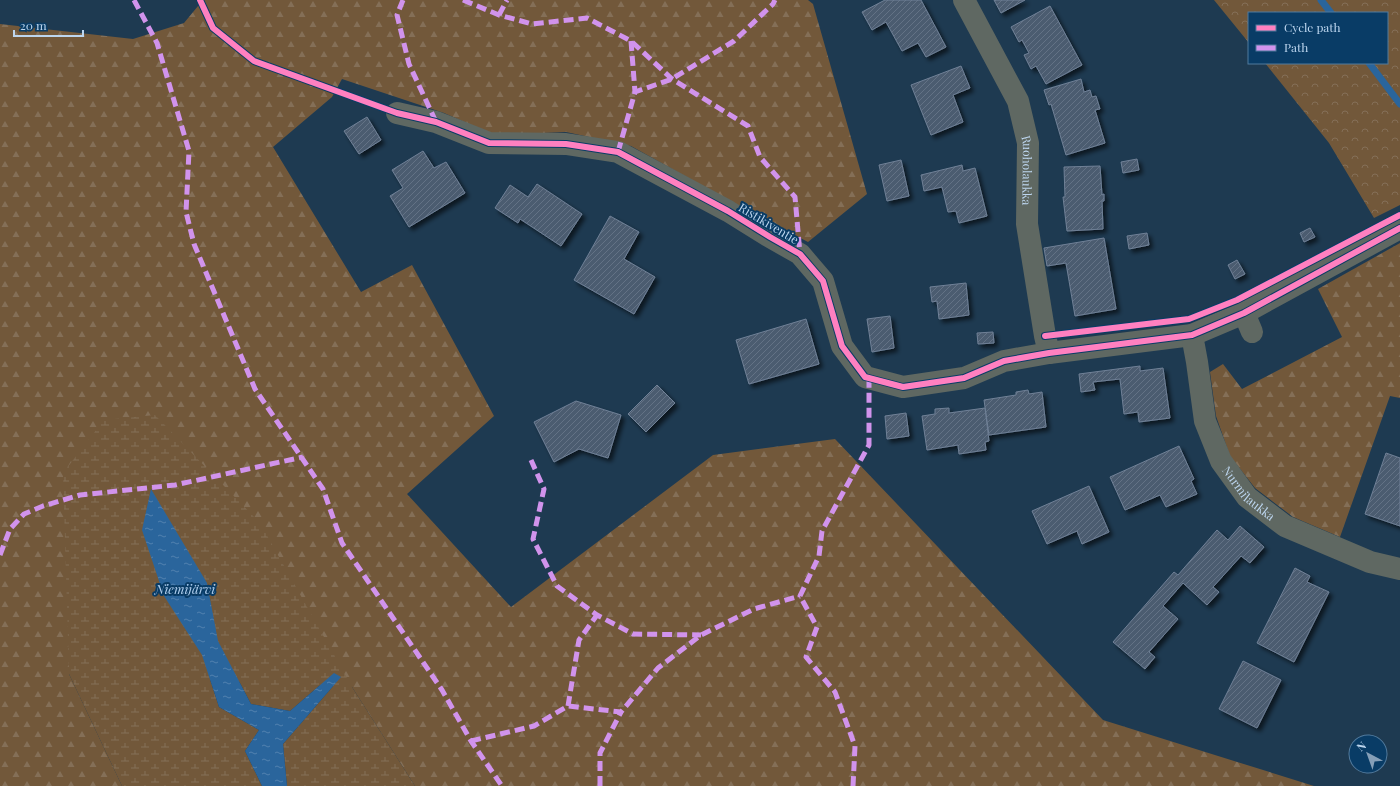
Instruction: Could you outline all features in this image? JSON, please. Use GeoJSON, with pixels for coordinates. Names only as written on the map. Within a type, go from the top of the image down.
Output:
{"type":"FeatureCollection","features":[{"type":"Feature","properties":{"kind":"street","name":"Ruoholaukka"},"geometry":{"type":"LineString","coordinates":[[964,0],[1018,101],[1028,143],[1027,224],[1049,353]]}},
{"type":"Feature","properties":{"kind":"street","name":"Ristikiventie"},"geometry":{"type":"LineString","coordinates":[[397,114],[436,122],[489,143],[566,144],[618,152],[728,211],[800,254],[823,281],[842,346],[865,377],[903,387],[964,378],[1004,361],[1049,353],[1192,335],[1248,322],[1400,228]]}},
{"type":"Feature","properties":{"kind":"street","name":"Nurmilaukka"},"geometry":{"type":"LineString","coordinates":[[1192,335],[1205,421],[1221,461],[1247,497],[1285,526],[1370,562],[1400,569]]}},
{"type":"Feature","properties":{"kind":"green space"},"geometry":{"type":"Polygon","coordinates":[[[203,0],[808,0],[813,4],[867,194],[808,242],[735,204],[631,146],[566,132],[494,135],[444,113],[342,79],[332,97],[273,147],[361,292],[412,265],[494,416],[407,494],[511,607],[713,455],[835,439],[1103,720],[1314,786],[415,786],[352,687],[69,674],[122,786],[0,786],[0,24],[133,39],[184,23],[203,0]]]}},
{"type":"Feature","properties":{"kind":"green space"},"geometry":{"type":"Polygon","coordinates":[[[1214,0],[1400,0],[1400,205],[1374,218],[1329,143],[1266,64],[1388,64],[1388,12],[1248,12],[1248,42],[1214,0]]]}},
{"type":"Feature","properties":{"kind":"green space"},"geometry":{"type":"Polygon","coordinates":[[[1400,243],[1400,398],[1390,396],[1340,537],[1293,517],[1255,488],[1230,456],[1216,416],[1210,372],[1223,364],[1242,389],[1342,337],[1318,289],[1400,243]]]}},
{"type":"Feature","properties":{"kind":"green space"},"geometry":{"type":"Polygon","coordinates":[[[155,415],[260,523],[352,687],[415,786],[287,786],[283,744],[341,677],[334,673],[290,711],[251,704],[218,641],[207,583],[151,490],[142,530],[164,596],[202,655],[219,707],[259,730],[245,751],[262,786],[122,786],[69,674],[63,473],[104,420],[155,415]]]}},
{"type":"Feature","properties":{"kind":"water","name":"Niemijärvi"},"geometry":{"type":"Polygon","coordinates":[[[151,489],[207,583],[218,641],[251,704],[290,711],[334,673],[341,677],[283,744],[287,786],[262,786],[245,751],[259,730],[219,707],[202,655],[164,596],[142,530],[151,489]]]}},
{"type":"Feature","properties":{"kind":"building"},"geometry":{"type":"Polygon","coordinates":[[[885,0],[921,0],[946,47],[926,57],[918,43],[902,51],[886,22],[872,30],[862,12],[885,0]]]}},
{"type":"Feature","properties":{"kind":"building"},"geometry":{"type":"Polygon","coordinates":[[[994,0],[1025,0],[1001,13],[994,0]]]}},
{"type":"Feature","properties":{"kind":"building"},"geometry":{"type":"Polygon","coordinates":[[[1050,6],[1082,65],[1046,84],[1036,66],[1031,69],[1024,55],[1029,53],[1022,40],[1019,42],[1011,27],[1050,6]]]}},
{"type":"Feature","properties":{"kind":"building"},"geometry":{"type":"Polygon","coordinates":[[[961,66],[970,88],[953,95],[963,122],[931,135],[911,85],[961,66]]]}},
{"type":"Feature","properties":{"kind":"building"},"geometry":{"type":"Polygon","coordinates":[[[1081,79],[1084,92],[1090,90],[1092,97],[1096,96],[1100,109],[1095,110],[1105,143],[1066,155],[1051,104],[1049,105],[1044,90],[1081,79]]]}},
{"type":"Feature","properties":{"kind":"building"},"geometry":{"type":"Polygon","coordinates":[[[367,117],[381,140],[359,154],[344,131],[367,117]]]}},
{"type":"Feature","properties":{"kind":"building"},"geometry":{"type":"Polygon","coordinates":[[[423,151],[434,168],[446,162],[465,193],[409,227],[390,196],[403,188],[392,170],[423,151]]]}},
{"type":"Feature","properties":{"kind":"building"},"geometry":{"type":"Polygon","coordinates":[[[1137,159],[1139,170],[1123,173],[1121,162],[1137,159]]]}},
{"type":"Feature","properties":{"kind":"building"},"geometry":{"type":"Polygon","coordinates":[[[901,160],[909,196],[887,201],[879,165],[901,160]]]}},
{"type":"Feature","properties":{"kind":"building"},"geometry":{"type":"Polygon","coordinates":[[[962,165],[963,171],[975,168],[987,216],[959,223],[956,211],[948,212],[942,187],[924,191],[921,175],[962,165]]]}},
{"type":"Feature","properties":{"kind":"building"},"geometry":{"type":"Polygon","coordinates":[[[1100,166],[1102,195],[1104,194],[1104,201],[1102,201],[1103,229],[1067,231],[1063,197],[1065,197],[1064,167],[1100,166]]]}},
{"type":"Feature","properties":{"kind":"building"},"geometry":{"type":"Polygon","coordinates":[[[537,184],[582,214],[561,246],[520,219],[518,223],[495,208],[510,185],[528,197],[537,184]]]}},
{"type":"Feature","properties":{"kind":"building"},"geometry":{"type":"Polygon","coordinates":[[[610,216],[639,232],[624,259],[655,277],[634,314],[574,280],[610,216]]]}},
{"type":"Feature","properties":{"kind":"building"},"geometry":{"type":"Polygon","coordinates":[[[1310,228],[1315,237],[1304,242],[1300,233],[1310,228]]]}},
{"type":"Feature","properties":{"kind":"building"},"geometry":{"type":"Polygon","coordinates":[[[1147,233],[1149,245],[1129,249],[1127,236],[1147,233]]]}},
{"type":"Feature","properties":{"kind":"building"},"geometry":{"type":"Polygon","coordinates":[[[1104,238],[1116,309],[1075,316],[1066,263],[1047,266],[1044,248],[1104,238]]]}},
{"type":"Feature","properties":{"kind":"building"},"geometry":{"type":"Polygon","coordinates":[[[1237,260],[1245,274],[1235,279],[1228,265],[1237,260]]]}},
{"type":"Feature","properties":{"kind":"building"},"geometry":{"type":"Polygon","coordinates":[[[966,283],[969,315],[939,319],[937,301],[932,302],[930,287],[966,283]]]}},
{"type":"Feature","properties":{"kind":"building"},"geometry":{"type":"Polygon","coordinates":[[[890,316],[894,348],[872,352],[867,319],[890,316]]]}},
{"type":"Feature","properties":{"kind":"building"},"geometry":{"type":"Polygon","coordinates":[[[806,319],[819,364],[749,384],[736,340],[806,319]]]}},
{"type":"Feature","properties":{"kind":"building"},"geometry":{"type":"Polygon","coordinates":[[[993,332],[994,343],[978,344],[977,333],[993,332]]]}},
{"type":"Feature","properties":{"kind":"building"},"geometry":{"type":"Polygon","coordinates":[[[1140,366],[1140,371],[1163,368],[1170,418],[1139,422],[1138,412],[1124,414],[1120,379],[1093,382],[1095,390],[1081,392],[1079,374],[1140,366]]]}},
{"type":"Feature","properties":{"kind":"building"},"geometry":{"type":"Polygon","coordinates":[[[657,385],[675,403],[646,432],[628,414],[657,385]]]}},
{"type":"Feature","properties":{"kind":"building"},"geometry":{"type":"Polygon","coordinates":[[[1028,390],[1029,394],[1042,392],[1046,427],[989,435],[984,400],[1016,395],[1016,392],[1028,390]]]}},
{"type":"Feature","properties":{"kind":"building"},"geometry":{"type":"Polygon","coordinates":[[[576,401],[621,415],[608,458],[579,449],[554,462],[534,422],[576,401]]]}},
{"type":"Feature","properties":{"kind":"building"},"geometry":{"type":"Polygon","coordinates":[[[949,408],[949,413],[985,408],[989,441],[985,442],[986,450],[959,454],[958,445],[927,450],[922,416],[935,414],[935,409],[949,408]]]}},
{"type":"Feature","properties":{"kind":"building"},"geometry":{"type":"Polygon","coordinates":[[[906,413],[909,436],[887,439],[885,416],[906,413]]]}},
{"type":"Feature","properties":{"kind":"building"},"geometry":{"type":"Polygon","coordinates":[[[1179,446],[1194,479],[1191,481],[1197,494],[1166,507],[1160,495],[1125,510],[1110,477],[1179,446]]]}},
{"type":"Feature","properties":{"kind":"building"},"geometry":{"type":"Polygon","coordinates":[[[1386,453],[1400,458],[1400,526],[1365,514],[1386,453]]]}},
{"type":"Feature","properties":{"kind":"building"},"geometry":{"type":"Polygon","coordinates":[[[1089,486],[1109,532],[1082,544],[1077,531],[1047,544],[1032,511],[1089,486]]]}},
{"type":"Feature","properties":{"kind":"building"},"geometry":{"type":"Polygon","coordinates":[[[1240,526],[1264,547],[1250,563],[1241,556],[1213,587],[1219,592],[1207,605],[1183,583],[1163,606],[1178,619],[1149,652],[1155,657],[1145,669],[1113,642],[1174,572],[1178,575],[1217,530],[1228,540],[1240,526]]]}},
{"type":"Feature","properties":{"kind":"building"},"geometry":{"type":"Polygon","coordinates":[[[1295,568],[1310,576],[1307,582],[1329,592],[1294,662],[1257,643],[1295,568]]]}},
{"type":"Feature","properties":{"kind":"building"},"geometry":{"type":"Polygon","coordinates":[[[1243,661],[1281,680],[1257,728],[1219,709],[1243,661]]]}},
{"type":"Feature","properties":{"kind":"waterway"},"geometry":{"type":"LineString","coordinates":[[1321,0],[1330,12]]}},
{"type":"Feature","properties":{"kind":"waterway"},"geometry":{"type":"LineString","coordinates":[[1370,64],[1400,104]]}},
{"type":"Feature","properties":{"kind":"marked path"},"geometry":{"type":"LineString","coordinates":[[134,0],[157,43],[189,151],[186,212],[194,244],[255,389],[323,489],[342,543],[442,690],[471,741],[502,786]]}},
{"type":"Feature","properties":{"kind":"marked path"},"geometry":{"type":"LineString","coordinates":[[403,0],[397,15],[409,64],[436,122]]}},
{"type":"Feature","properties":{"kind":"marked path"},"geometry":{"type":"LineString","coordinates":[[463,0],[499,15],[532,24],[587,18],[631,41],[672,79],[748,126],[760,157],[795,197],[800,254]]}},
{"type":"Feature","properties":{"kind":"marked path"},"geometry":{"type":"LineString","coordinates":[[499,15],[507,0]]}},
{"type":"Feature","properties":{"kind":"marked path"},"geometry":{"type":"LineString","coordinates":[[618,152],[635,92],[672,79],[734,41],[773,4],[775,0]]}},
{"type":"Feature","properties":{"kind":"marked path"},"geometry":{"type":"LineString","coordinates":[[631,41],[635,92]]}},
{"type":"Feature","properties":{"kind":"marked path"},"geometry":{"type":"LineString","coordinates":[[853,786],[855,746],[835,692],[806,657],[817,627],[800,596],[819,556],[822,531],[869,445],[869,378]]}},
{"type":"Feature","properties":{"kind":"marked path"},"geometry":{"type":"LineString","coordinates":[[0,555],[10,529],[24,514],[43,506],[80,495],[175,485],[303,457]]}},
{"type":"Feature","properties":{"kind":"marked path"},"geometry":{"type":"LineString","coordinates":[[531,460],[544,489],[533,539],[557,586],[597,615],[633,634],[701,635]]}},
{"type":"Feature","properties":{"kind":"marked path"},"geometry":{"type":"LineString","coordinates":[[471,741],[534,726],[568,706],[621,712],[658,668],[701,635],[754,609],[800,596]]}},
{"type":"Feature","properties":{"kind":"marked path"},"geometry":{"type":"LineString","coordinates":[[568,706],[579,640],[597,615]]}},
{"type":"Feature","properties":{"kind":"marked path"},"geometry":{"type":"LineString","coordinates":[[600,786],[600,753],[621,712]]}},
{"type":"Feature","properties":{"kind":"cycle path"},"geometry":{"type":"LineString","coordinates":[[200,0],[213,28],[254,61],[397,113],[436,122],[489,143],[566,144],[618,152],[728,211],[800,254],[823,281],[842,346],[865,377],[903,387],[964,378],[1004,361],[1049,353],[1192,335],[1244,313],[1400,228]]}},
{"type":"Feature","properties":{"kind":"cycle path"},"geometry":{"type":"LineString","coordinates":[[1045,336],[1189,319],[1237,300],[1400,215]]}}]}
